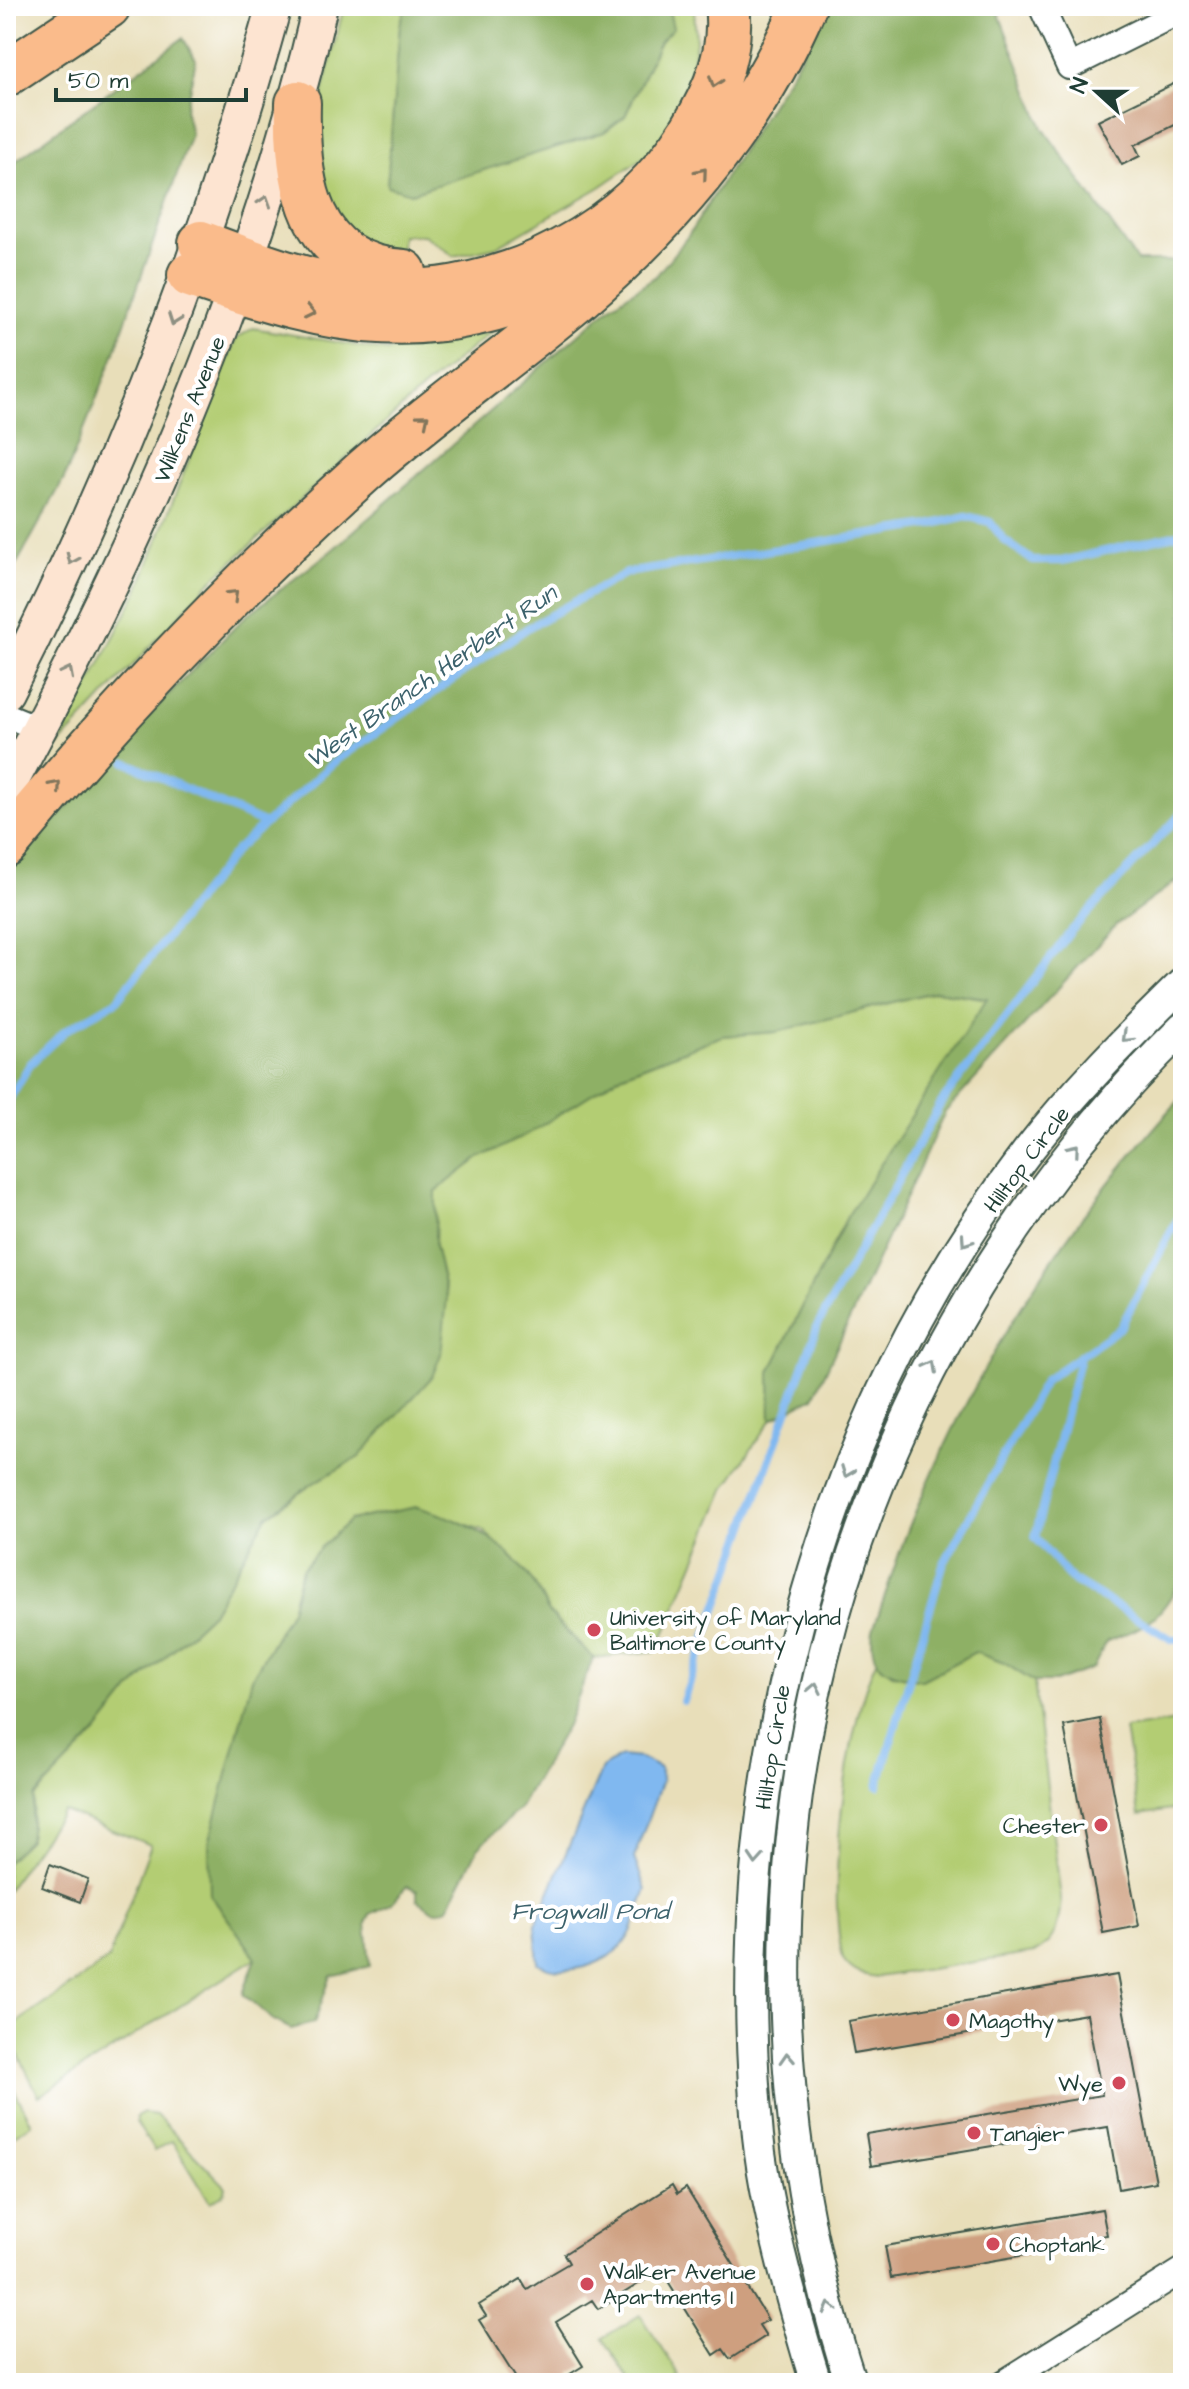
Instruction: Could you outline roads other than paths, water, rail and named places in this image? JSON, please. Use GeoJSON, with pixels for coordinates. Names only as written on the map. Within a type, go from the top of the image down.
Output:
{"type":"FeatureCollection","features":[{"type":"Feature","properties":{"kind":"highway"},"geometry":{"type":"LineString","coordinates":[[6,74],[108,6]]}},
{"type":"Feature","properties":{"kind":"highway"},"geometry":{"type":"LineString","coordinates":[[6,845],[126,708],[280,548],[431,413],[577,299],[654,203],[714,90],[723,57],[727,6]]}},
{"type":"Feature","properties":{"kind":"highway"},"geometry":{"type":"LineString","coordinates":[[196,259],[241,275],[306,312],[364,322],[421,323],[525,301],[578,276],[654,203],[703,171],[769,80],[804,6]]}},
{"type":"Feature","properties":{"kind":"highway"},"geometry":{"type":"LineString","coordinates":[[298,103],[296,148],[310,207],[333,242],[349,256],[369,266],[416,273],[505,255],[654,203]]}},
{"type":"Feature","properties":{"kind":"main road"},"geometry":{"type":"LineString","coordinates":[[6,692],[61,584],[114,466],[196,259],[241,125],[274,6]]}},
{"type":"Feature","properties":{"kind":"main road","name":"Wilkens Avenue"},"geometry":{"type":"LineString","coordinates":[[6,791],[40,729],[159,486],[241,275],[298,103],[320,6]]}},
{"type":"Feature","properties":{"kind":"street"},"geometry":{"type":"LineString","coordinates":[[1041,6],[1069,67],[1183,10]]}},
{"type":"Feature","properties":{"kind":"street"},"geometry":{"type":"LineString","coordinates":[[6,715],[40,729]]}},
{"type":"Feature","properties":{"kind":"street","name":"Hilltop Circle"},"geometry":{"type":"LineString","coordinates":[[816,2383],[780,2245],[759,2140],[754,2061],[755,1859],[768,1755],[789,1652],[817,1553],[852,1460],[900,1353],[960,1248],[1027,1153],[1108,1056],[1183,983]]}},
{"type":"Feature","properties":{"kind":"street","name":"Hilltop Circle"},"geometry":{"type":"LineString","coordinates":[[851,2383],[812,2239],[793,2135],[787,2056],[784,1966],[787,1862],[799,1758],[821,1662],[849,1563],[882,1471],[931,1366],[990,1264],[1055,1172],[1139,1071],[1183,1028]]}},
{"type":"Feature","properties":{"kind":"street"},"geometry":{"type":"LineString","coordinates":[[1003,2383],[1183,2270]]}},
{"type":"Feature","properties":{"kind":"water","name":"Frogwall Pond"},"geometry":{"type":"Polygon","coordinates":[[[621,1756],[640,1758],[660,1768],[662,1780],[634,1858],[646,1890],[631,1931],[616,1951],[595,1963],[571,1970],[548,1968],[538,1963],[535,1926],[602,1768],[621,1756]]]}},
{"type":"Feature","properties":{"kind":"waterway","name":"West Branch Herbert Run"},"geometry":{"type":"LineString","coordinates":[[6,1105],[30,1064],[66,1030],[116,1001],[237,849],[333,763],[529,627],[626,573],[929,525],[966,516],[990,522],[1004,540],[1033,561],[1062,561],[1183,533]]}},
{"type":"Feature","properties":{"kind":"waterway"},"geometry":{"type":"LineString","coordinates":[[126,762],[265,824]]}},
{"type":"Feature","properties":{"kind":"waterway"},"geometry":{"type":"LineString","coordinates":[[683,1701],[818,1325],[941,1103],[1071,931],[1183,812]]}},
{"type":"Feature","properties":{"kind":"waterway"},"geometry":{"type":"LineString","coordinates":[[878,1786],[943,1565],[1045,1380],[1120,1328],[1183,1209]]}},
{"type":"Feature","properties":{"kind":"waterway"},"geometry":{"type":"LineString","coordinates":[[1080,1356],[1035,1537],[1071,1579],[1171,1639],[1183,1639]]}},
{"type":"Feature","properties":{"kind":"place","name":"University of Maryland Baltimore County"},"geometry":{"type":"Point","coordinates":[594,1630]}},
{"type":"Feature","properties":{"kind":"place","name":"Chester"},"geometry":{"type":"Point","coordinates":[1101,1825]}},
{"type":"Feature","properties":{"kind":"place","name":"Magothy"},"geometry":{"type":"Point","coordinates":[953,2020]}},
{"type":"Feature","properties":{"kind":"place","name":"Wye"},"geometry":{"type":"Point","coordinates":[1119,2083]}},
{"type":"Feature","properties":{"kind":"place","name":"Tangier"},"geometry":{"type":"Point","coordinates":[974,2133]}},
{"type":"Feature","properties":{"kind":"place","name":"Choptank"},"geometry":{"type":"Point","coordinates":[993,2244]}},
{"type":"Feature","properties":{"kind":"place","name":"Walker Avenue Apartments I"},"geometry":{"type":"Point","coordinates":[587,2284]}}]}
